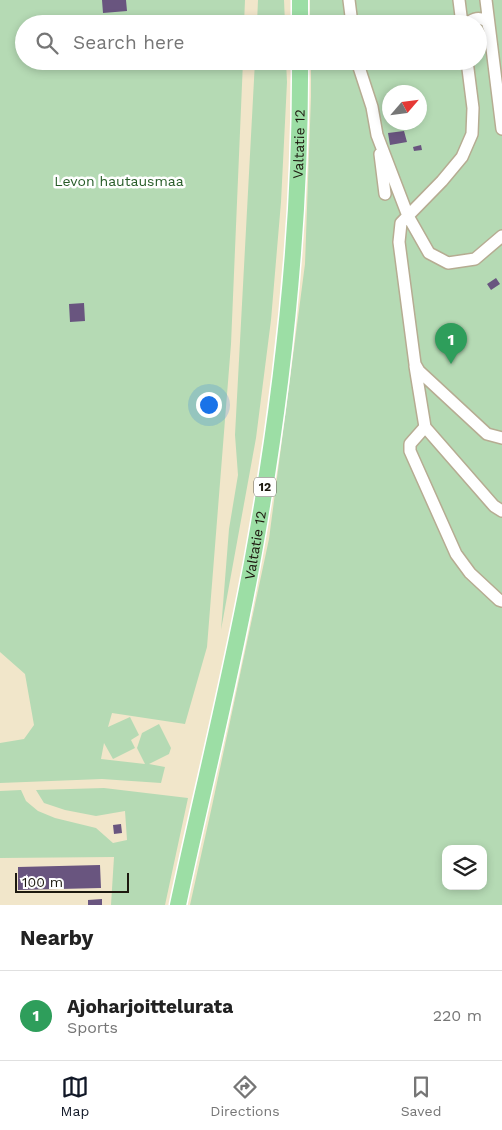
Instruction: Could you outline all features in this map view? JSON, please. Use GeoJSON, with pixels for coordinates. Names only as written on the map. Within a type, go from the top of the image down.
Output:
{"type":"FeatureCollection","features":[{"type":"Feature","properties":{"kind":"highway"},"geometry":{"type":"LineString","coordinates":[[300,0],[300,15]]}},
{"type":"Feature","properties":{"kind":"highway","name":"Valtatie 12"},"geometry":{"type":"LineString","coordinates":[[178,905],[245,602],[274,428],[292,262],[300,115],[300,70]]}},
{"type":"Feature","properties":{"kind":"lane"},"geometry":{"type":"LineString","coordinates":[[349,0],[351,15]]}},
{"type":"Feature","properties":{"kind":"lane"},"geometry":{"type":"LineString","coordinates":[[459,0],[461,15]]}},
{"type":"Feature","properties":{"kind":"lane"},"geometry":{"type":"LineString","coordinates":[[486,0],[502,129]]}},
{"type":"Feature","properties":{"kind":"lane"},"geometry":{"type":"LineString","coordinates":[[487,21],[491,32]]}},
{"type":"Feature","properties":{"kind":"lane"},"geometry":{"type":"LineString","coordinates":[[361,70],[372,108],[384,194]]}},
{"type":"Feature","properties":{"kind":"lane"},"geometry":{"type":"LineString","coordinates":[[468,70],[473,108],[472,134],[462,157],[401,223],[398,242],[425,427],[494,506],[502,511]]}},
{"type":"Feature","properties":{"kind":"lane"},"geometry":{"type":"LineString","coordinates":[[377,135],[408,216],[428,253],[448,263],[475,259],[502,236]]}},
{"type":"Feature","properties":{"kind":"lane"},"geometry":{"type":"LineString","coordinates":[[415,364],[419,371],[487,434],[502,438]]}},
{"type":"Feature","properties":{"kind":"lane"},"geometry":{"type":"LineString","coordinates":[[425,427],[410,444],[410,451],[456,554],[470,573],[502,601]]}},
{"type":"Feature","properties":{"kind":"green space","name":"Levon hautausmaa"},"geometry":{"type":"Polygon","coordinates":[[[0,0],[245,0],[244,15],[15,15],[15,70],[243,70],[231,344],[207,647],[185,724],[112,713],[108,727],[130,717],[139,735],[131,740],[135,748],[113,759],[104,743],[101,759],[145,764],[137,748],[142,733],[159,724],[171,748],[169,754],[149,764],[165,767],[161,783],[102,779],[0,783],[0,743],[24,739],[34,725],[25,674],[0,652],[0,0]]]}},
{"type":"Feature","properties":{"kind":"green space"},"geometry":{"type":"Polygon","coordinates":[[[258,0],[284,0],[285,15],[257,15],[258,0]]]}},
{"type":"Feature","properties":{"kind":"green space"},"geometry":{"type":"Polygon","coordinates":[[[310,0],[345,0],[346,15],[310,15],[310,0]]]}},
{"type":"Feature","properties":{"kind":"green space"},"geometry":{"type":"Polygon","coordinates":[[[353,0],[502,0],[502,905],[190,905],[269,539],[305,264],[311,70],[354,70],[364,96],[373,137],[362,70],[487,70],[487,15],[355,15],[353,0]]]}},
{"type":"Feature","properties":{"kind":"green space"},"geometry":{"type":"Polygon","coordinates":[[[255,70],[286,70],[281,202],[271,320],[256,438],[221,630],[229,529],[238,475],[235,435],[255,70]]]}},
{"type":"Feature","properties":{"kind":"green space"},"geometry":{"type":"Polygon","coordinates":[[[104,788],[188,798],[165,905],[111,905],[114,857],[0,858],[0,791],[21,790],[26,801],[38,811],[55,818],[96,828],[113,843],[127,840],[125,811],[96,816],[65,810],[44,803],[36,790],[104,788]]]}},
{"type":"Feature","properties":{"kind":"building"},"geometry":{"type":"Polygon","coordinates":[[[102,0],[126,0],[127,11],[103,13],[102,0]]]}},
{"type":"Feature","properties":{"kind":"building"},"geometry":{"type":"Polygon","coordinates":[[[404,131],[407,142],[390,145],[388,133],[404,131]]]}},
{"type":"Feature","properties":{"kind":"building"},"geometry":{"type":"Polygon","coordinates":[[[421,145],[422,150],[414,151],[413,147],[421,145]]]}},
{"type":"Feature","properties":{"kind":"building"},"geometry":{"type":"Polygon","coordinates":[[[496,278],[500,284],[491,290],[487,284],[496,278]]]}},
{"type":"Feature","properties":{"kind":"building"},"geometry":{"type":"Polygon","coordinates":[[[84,303],[85,321],[70,322],[69,304],[84,303]]]}},
{"type":"Feature","properties":{"kind":"building"},"geometry":{"type":"Polygon","coordinates":[[[121,824],[122,833],[114,834],[113,825],[121,824]]]}},
{"type":"Feature","properties":{"kind":"building"},"geometry":{"type":"Polygon","coordinates":[[[100,865],[101,888],[18,890],[18,867],[100,865]]]}},
{"type":"Feature","properties":{"kind":"building"},"geometry":{"type":"Polygon","coordinates":[[[102,899],[102,905],[88,905],[88,900],[102,899]]]}},
{"type":"Feature","properties":{"kind":"place","name":"Ajoharjoittelurata"},"geometry":{"type":"Point","coordinates":[451,364]}}]}
